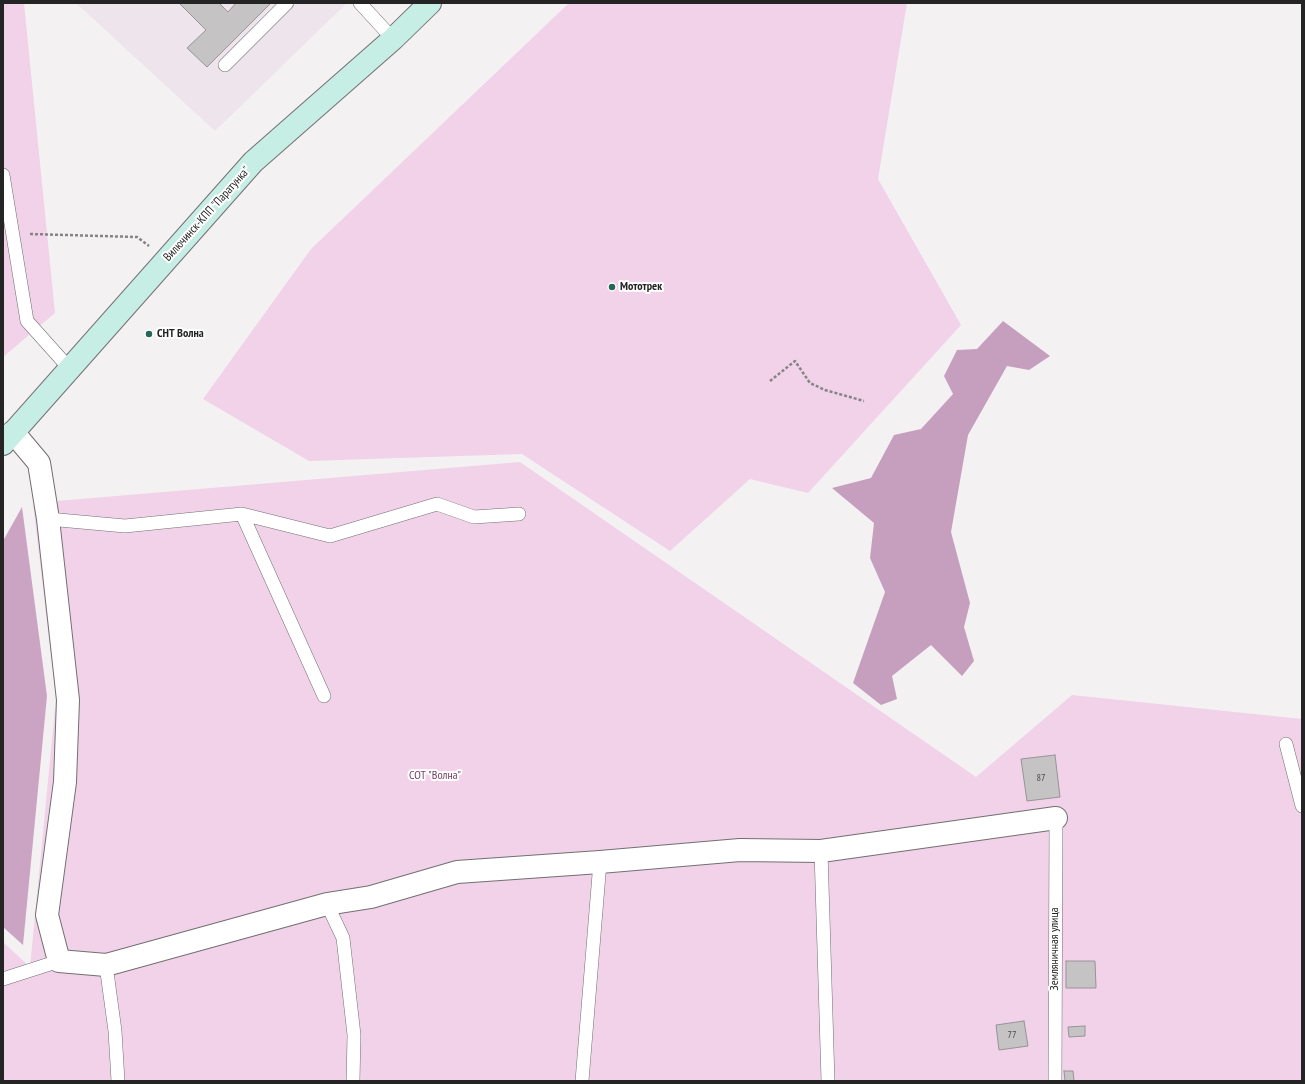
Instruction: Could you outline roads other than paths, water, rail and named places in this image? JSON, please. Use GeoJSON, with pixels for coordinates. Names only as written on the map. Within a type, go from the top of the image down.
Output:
{"type":"FeatureCollection","features":[{"type":"Feature","properties":{"kind":"main road","name":"Вилючинск-КПП \"Паратунка\""},"geometry":{"type":"LineString","coordinates":[[8,438],[253,162],[393,39],[430,3]]}},
{"type":"Feature","properties":{"kind":"street"},"geometry":{"type":"LineString","coordinates":[[8,438],[39,463],[48,519],[68,700],[65,782],[47,915],[59,961],[106,965],[327,904],[371,896],[457,872],[740,850],[821,851],[1056,818]]}},
{"type":"Feature","properties":{"kind":"lane"},"geometry":{"type":"LineString","coordinates":[[225,65],[287,3]]}},
{"type":"Feature","properties":{"kind":"lane"},"geometry":{"type":"LineString","coordinates":[[360,3],[393,39]]}},
{"type":"Feature","properties":{"kind":"lane"},"geometry":{"type":"LineString","coordinates":[[3,175],[28,321],[70,368]]}},
{"type":"Feature","properties":{"kind":"lane"},"geometry":{"type":"LineString","coordinates":[[48,519],[125,526],[242,514],[330,536],[436,504],[474,517],[520,514]]}},
{"type":"Feature","properties":{"kind":"lane"},"geometry":{"type":"LineString","coordinates":[[242,514],[324,696]]}},
{"type":"Feature","properties":{"kind":"lane"},"geometry":{"type":"LineString","coordinates":[[1286,744],[1302,806]]}},
{"type":"Feature","properties":{"kind":"lane","name":"Земляничная улица"},"geometry":{"type":"LineString","coordinates":[[1055,1081],[1056,818]]}},
{"type":"Feature","properties":{"kind":"lane"},"geometry":{"type":"LineString","coordinates":[[821,851],[828,1081]]}},
{"type":"Feature","properties":{"kind":"lane"},"geometry":{"type":"LineString","coordinates":[[582,1081],[600,862]]}},
{"type":"Feature","properties":{"kind":"lane"},"geometry":{"type":"LineString","coordinates":[[327,904],[343,938],[354,1035],[353,1081]]}},
{"type":"Feature","properties":{"kind":"lane"},"geometry":{"type":"LineString","coordinates":[[3,979],[59,961]]}},
{"type":"Feature","properties":{"kind":"lane"},"geometry":{"type":"LineString","coordinates":[[106,965],[115,1031],[118,1081]]}},
{"type":"Feature","properties":{"kind":"place","name":"Мототрек"},"geometry":{"type":"Point","coordinates":[612,287]}},
{"type":"Feature","properties":{"kind":"place","name":"СНТ Волна"},"geometry":{"type":"Point","coordinates":[149,334]}},
{"type":"Feature","properties":{"kind":"park label","name":"СОТ \"Волна\""},"geometry":{"type":"Point","coordinates":[435,776]}}]}
